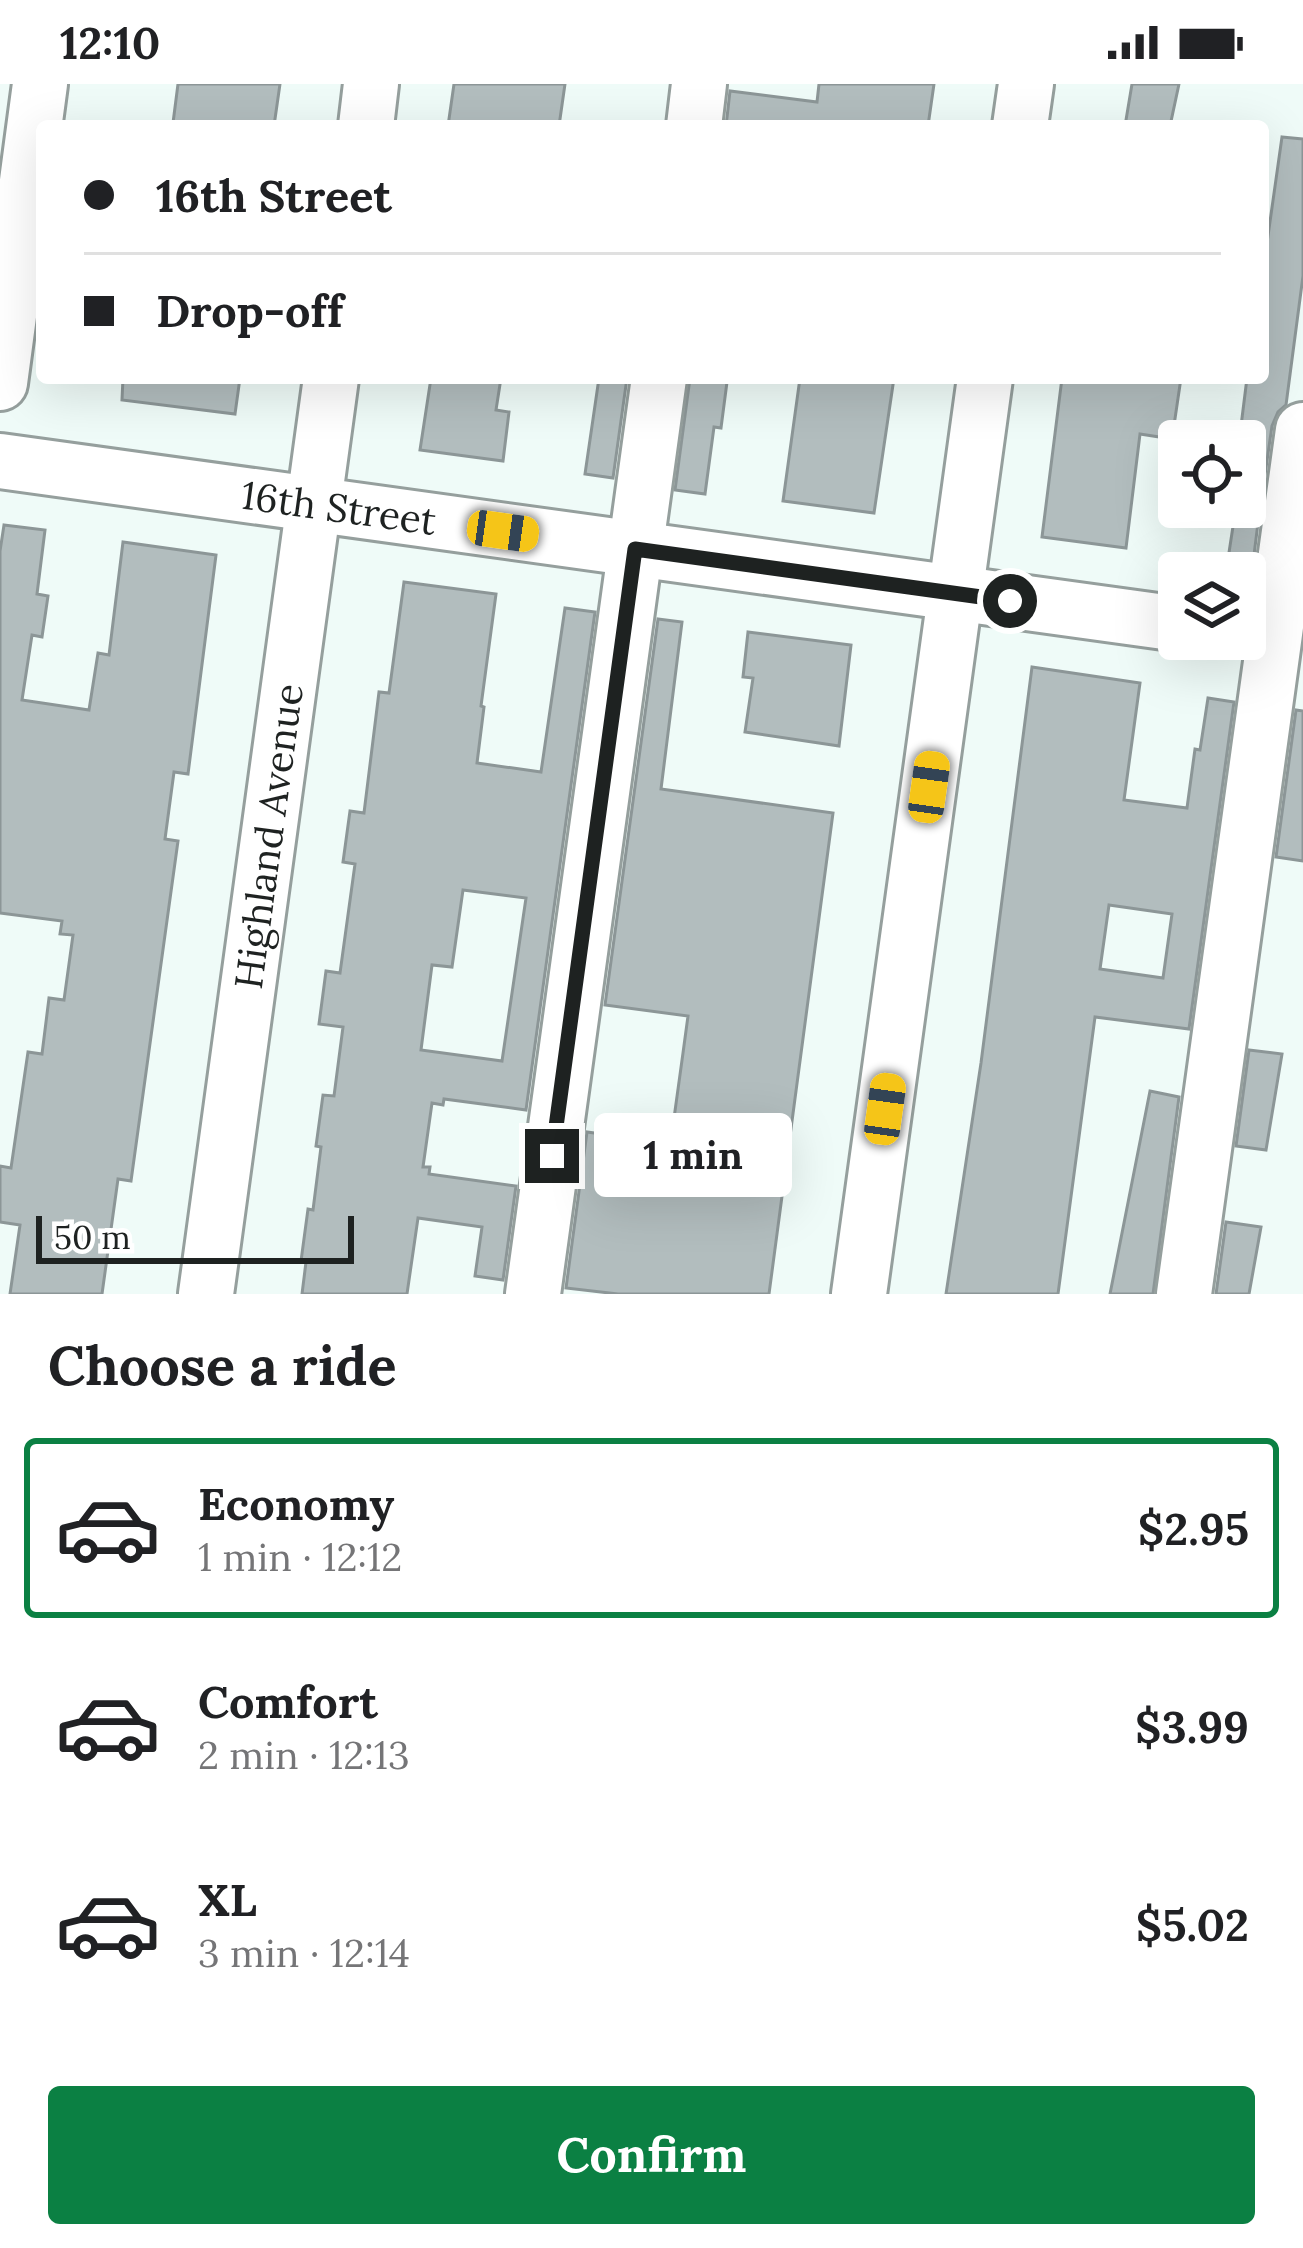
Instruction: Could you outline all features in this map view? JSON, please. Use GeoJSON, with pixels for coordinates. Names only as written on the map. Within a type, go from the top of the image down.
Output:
{"type":"FeatureCollection","features":[{"type":"Feature","properties":{"kind":"street"},"geometry":{"type":"LineString","coordinates":[[0,383],[40,84]]}},
{"type":"Feature","properties":{"kind":"street"},"geometry":{"type":"LineString","coordinates":[[366,120],[371,84]]}},
{"type":"Feature","properties":{"kind":"street"},"geometry":{"type":"LineString","coordinates":[[695,120],[700,84]]}},
{"type":"Feature","properties":{"kind":"street"},"geometry":{"type":"LineString","coordinates":[[1021,120],[1026,84]]}},
{"type":"Feature","properties":{"kind":"street","name":"Highland Avenue"},"geometry":{"type":"LineString","coordinates":[[206,1294],[330,384]]}},
{"type":"Feature","properties":{"kind":"street"},"geometry":{"type":"LineString","coordinates":[[532,1294],[658,384]]}},
{"type":"Feature","properties":{"kind":"street"},"geometry":{"type":"LineString","coordinates":[[860,1294],[985,384]]}},
{"type":"Feature","properties":{"kind":"street"},"geometry":{"type":"LineString","coordinates":[[1184,1294],[1303,430]]}},
{"type":"Feature","properties":{"kind":"street","name":"16th Street"},"geometry":{"type":"LineString","coordinates":[[0,461],[1158,621]]}},
{"type":"Feature","properties":{"kind":"building"},"geometry":{"type":"Polygon","coordinates":[[[178,84],[280,84],[275,120],[173,120],[178,84]]]}},
{"type":"Feature","properties":{"kind":"building"},"geometry":{"type":"Polygon","coordinates":[[[454,84],[565,84],[560,120],[449,120],[454,84]]]}},
{"type":"Feature","properties":{"kind":"building"},"geometry":{"type":"Polygon","coordinates":[[[819,84],[934,84],[929,120],[727,120],[730,91],[817,102],[819,84]]]}},
{"type":"Feature","properties":{"kind":"building"},"geometry":{"type":"Polygon","coordinates":[[[1132,84],[1179,84],[1171,120],[1126,120],[1132,84]]]}},
{"type":"Feature","properties":{"kind":"building"},"geometry":{"type":"Polygon","coordinates":[[[1282,137],[1303,139],[1303,276],[1286,405],[1272,426],[1266,468],[1266,420],[1242,420],[1246,384],[1269,384],[1269,229],[1282,137]]]}},
{"type":"Feature","properties":{"kind":"building"},"geometry":{"type":"Polygon","coordinates":[[[123,384],[239,384],[235,414],[122,400],[123,384]]]}},
{"type":"Feature","properties":{"kind":"building"},"geometry":{"type":"Polygon","coordinates":[[[430,384],[500,384],[496,410],[509,412],[503,461],[420,450],[430,384]]]}},
{"type":"Feature","properties":{"kind":"building"},"geometry":{"type":"Polygon","coordinates":[[[598,384],[626,384],[613,478],[585,474],[598,384]]]}},
{"type":"Feature","properties":{"kind":"building"},"geometry":{"type":"Polygon","coordinates":[[[689,384],[727,384],[721,428],[714,427],[705,494],[675,490],[689,384]]]}},
{"type":"Feature","properties":{"kind":"building"},"geometry":{"type":"Polygon","coordinates":[[[799,384],[893,384],[874,513],[783,501],[799,384]]]}},
{"type":"Feature","properties":{"kind":"building"},"geometry":{"type":"Polygon","coordinates":[[[1061,384],[1180,384],[1175,420],[1158,420],[1158,437],[1140,434],[1126,548],[1042,537],[1061,384]]]}},
{"type":"Feature","properties":{"kind":"building"},"geometry":{"type":"Polygon","coordinates":[[[4,525],[45,530],[37,594],[48,596],[42,637],[32,635],[22,700],[89,710],[98,653],[109,655],[123,542],[216,555],[188,774],[174,772],[165,839],[178,841],[131,1181],[118,1179],[102,1294],[10,1294],[20,1225],[0,1222],[0,1166],[11,1168],[28,1052],[42,1054],[49,998],[64,1000],[73,935],[60,934],[62,921],[0,913],[0,551],[4,525]]]}},
{"type":"Feature","properties":{"kind":"building"},"geometry":{"type":"Polygon","coordinates":[[[1233,528],[1257,528],[1254,552],[1229,552],[1233,528]]]}},
{"type":"Feature","properties":{"kind":"building"},"geometry":{"type":"Polygon","coordinates":[[[404,582],[496,594],[477,763],[541,772],[565,608],[595,612],[526,1110],[444,1099],[443,1105],[432,1103],[423,1167],[430,1167],[429,1174],[516,1186],[503,1280],[475,1276],[482,1227],[418,1218],[407,1294],[302,1294],[306,1262],[301,1261],[308,1209],[313,1210],[323,1095],[334,1096],[343,1027],[319,1024],[326,971],[340,973],[355,864],[343,862],[350,811],[364,813],[379,692],[389,693],[404,582]],[[463,890],[452,967],[432,965],[421,1050],[502,1061],[526,898],[463,890]]]}},
{"type":"Feature","properties":{"kind":"building"},"geometry":{"type":"Polygon","coordinates":[[[658,619],[682,622],[661,789],[833,813],[769,1294],[618,1294],[566,1288],[587,1132],[671,1140],[683,1053],[688,1016],[605,1005],[658,619]]]}},
{"type":"Feature","properties":{"kind":"building"},"geometry":{"type":"Polygon","coordinates":[[[748,632],[851,645],[839,746],[745,732],[753,678],[743,677],[748,632]]]}},
{"type":"Feature","properties":{"kind":"building"},"geometry":{"type":"Polygon","coordinates":[[[1032,667],[1140,683],[1124,800],[1187,808],[1208,698],[1234,702],[1189,1029],[1095,1017],[1058,1294],[946,1294],[1032,667]],[[1109,905],[1100,969],[1163,978],[1172,914],[1109,905]]]}},
{"type":"Feature","properties":{"kind":"building"},"geometry":{"type":"Polygon","coordinates":[[[1296,710],[1303,711],[1303,861],[1276,857],[1296,710]]]}},
{"type":"Feature","properties":{"kind":"building"},"geometry":{"type":"Polygon","coordinates":[[[1249,1050],[1282,1054],[1266,1150],[1236,1146],[1249,1050]]]}},
{"type":"Feature","properties":{"kind":"building"},"geometry":{"type":"Polygon","coordinates":[[[1150,1091],[1179,1097],[1153,1294],[1110,1294],[1150,1091]]]}},
{"type":"Feature","properties":{"kind":"building"},"geometry":{"type":"Polygon","coordinates":[[[1226,1222],[1261,1227],[1249,1294],[1216,1294],[1226,1222]]]}},
{"type":"Feature","properties":{"kind":"route"},"geometry":{"type":"LineString","coordinates":[[552,1156],[635,549],[1010,601]]}}]}
